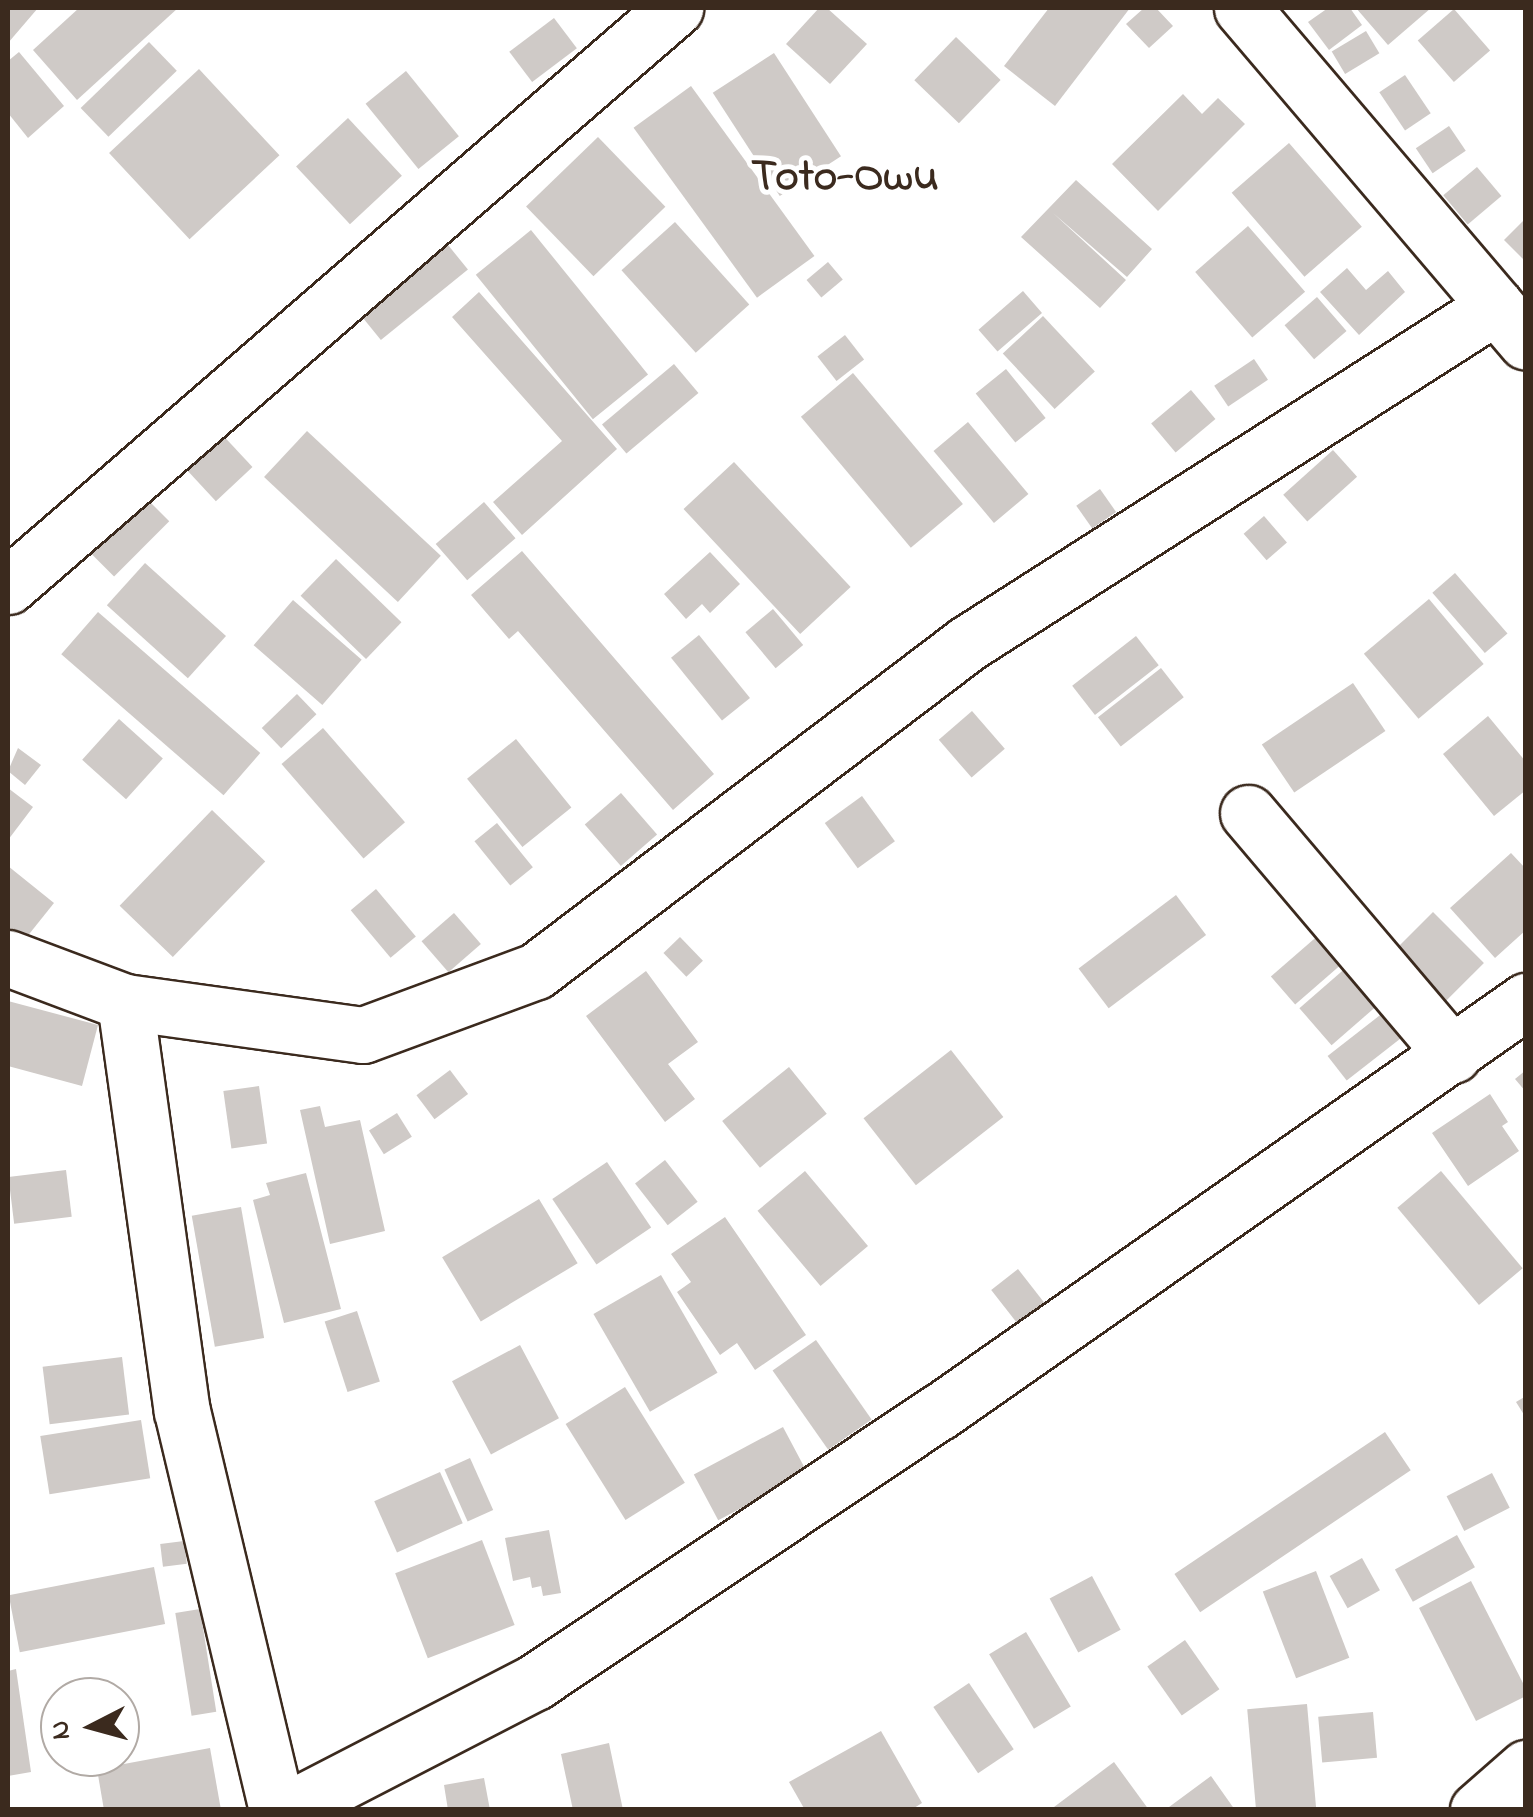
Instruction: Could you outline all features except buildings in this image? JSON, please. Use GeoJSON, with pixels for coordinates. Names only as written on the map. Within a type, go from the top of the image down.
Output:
{"type":"FeatureCollection","features":[{"type":"Feature","properties":{"kind":"street"},"geometry":{"type":"LineString","coordinates":[[8,586],[675,8]]}},
{"type":"Feature","properties":{"kind":"street"},"geometry":{"type":"LineString","coordinates":[[8,958],[125,1002],[363,1035],[536,971],[968,642],[1510,324],[1242,8]]}},
{"type":"Feature","properties":{"kind":"street"},"geometry":{"type":"LineString","coordinates":[[1248,812],[1454,1055]]}},
{"type":"Feature","properties":{"kind":"street"},"geometry":{"type":"LineString","coordinates":[[287,1810],[536,1682],[938,1412],[1454,1055],[1526,1001]]}},
{"type":"Feature","properties":{"kind":"street"},"geometry":{"type":"LineString","coordinates":[[125,1002],[182,1411],[278,1810]]}},
{"type":"Feature","properties":{"kind":"street"},"geometry":{"type":"LineString","coordinates":[[1478,1810],[1526,1768]]}},
{"type":"Feature","properties":{"kind":"district","name":"Toto-Owu"},"geometry":{"type":"Point","coordinates":[845,179]}}]}
